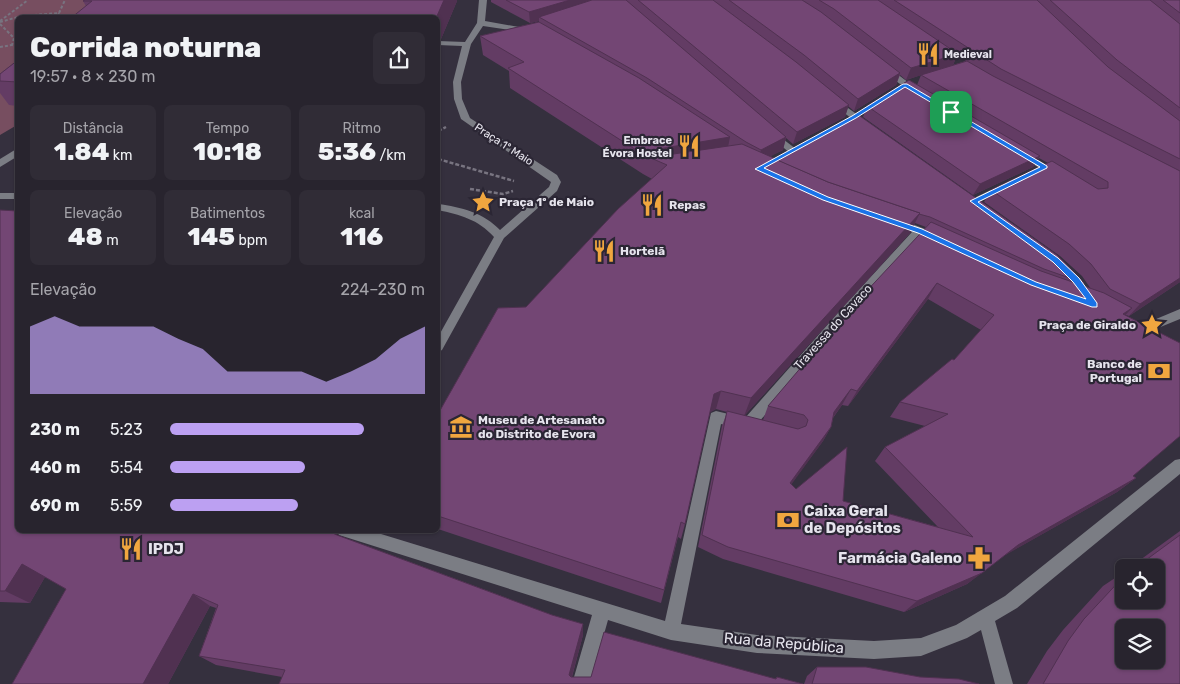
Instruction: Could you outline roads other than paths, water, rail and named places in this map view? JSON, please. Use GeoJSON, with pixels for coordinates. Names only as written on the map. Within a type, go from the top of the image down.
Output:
{"type":"FeatureCollection","features":[{"type":"Feature","properties":{"kind":"street"},"geometry":{"type":"LineString","coordinates":[[440,43],[467,44],[481,23],[483,0]]}},
{"type":"Feature","properties":{"kind":"street"},"geometry":{"type":"LineString","coordinates":[[481,23],[525,29],[542,36]]}},
{"type":"Feature","properties":{"kind":"street"},"geometry":{"type":"LineString","coordinates":[[525,29],[540,25]]}},
{"type":"Feature","properties":{"kind":"street","name":"Praça 1º Maio"},"geometry":{"type":"LineString","coordinates":[[467,44],[457,82],[458,98],[466,119],[553,177],[556,182],[553,189],[500,236]]}},
{"type":"Feature","properties":{"kind":"street"},"geometry":{"type":"LineString","coordinates":[[874,61],[901,87],[929,99]]}},
{"type":"Feature","properties":{"kind":"street"},"geometry":{"type":"LineString","coordinates":[[901,87],[921,80]]}},
{"type":"Feature","properties":{"kind":"street"},"geometry":{"type":"LineString","coordinates":[[826,93],[854,117],[878,134]]}},
{"type":"Feature","properties":{"kind":"street"},"geometry":{"type":"LineString","coordinates":[[763,125],[792,151]]}},
{"type":"Feature","properties":{"kind":"street"},"geometry":{"type":"LineString","coordinates":[[1012,148],[1040,169],[1069,182]]}},
{"type":"Feature","properties":{"kind":"street"},"geometry":{"type":"LineString","coordinates":[[0,164],[15,154]]}},
{"type":"Feature","properties":{"kind":"street"},"geometry":{"type":"LineString","coordinates":[[973,201],[1009,184]]}},
{"type":"Feature","properties":{"kind":"street"},"geometry":{"type":"LineString","coordinates":[[0,196],[15,196]]}},
{"type":"Feature","properties":{"kind":"street"},"geometry":{"type":"LineString","coordinates":[[440,207],[466,212],[480,218],[500,236],[440,343]]}},
{"type":"Feature","properties":{"kind":"street"},"geometry":{"type":"LineString","coordinates":[[886,218],[946,243]]}},
{"type":"Feature","properties":{"kind":"street","name":"Travessa do Cavaco"},"geometry":{"type":"LineString","coordinates":[[748,425],[843,315],[920,231]]}},
{"type":"Feature","properties":{"kind":"street"},"geometry":{"type":"LineString","coordinates":[[1157,341],[1137,328],[1180,314]]}},
{"type":"Feature","properties":{"kind":"street"},"geometry":{"type":"LineString","coordinates":[[671,631],[716,417],[766,430]]}},
{"type":"Feature","properties":{"kind":"street","name":"Rua da República"},"geometry":{"type":"LineString","coordinates":[[354,533],[671,631],[757,644],[874,650],[921,647],[961,632],[1011,602],[1180,464]]}},
{"type":"Feature","properties":{"kind":"street"},"geometry":{"type":"LineString","coordinates":[[581,684],[602,610]]}},
{"type":"Feature","properties":{"kind":"street"},"geometry":{"type":"LineString","coordinates":[[986,617],[1004,684]]}},
{"type":"Feature","properties":{"kind":"place","name":"Medieval"},"geometry":{"type":"Point","coordinates":[928,54]}},
{"type":"Feature","properties":{"kind":"place","name":"Embrace Évora Hostel"},"geometry":{"type":"Point","coordinates":[689,146]}},
{"type":"Feature","properties":{"kind":"place","name":"Praça 1º de Maio"},"geometry":{"type":"Point","coordinates":[483,202]}},
{"type":"Feature","properties":{"kind":"place","name":"Repas"},"geometry":{"type":"Point","coordinates":[652,205]}},
{"type":"Feature","properties":{"kind":"place","name":"Hortelã"},"geometry":{"type":"Point","coordinates":[604,251]}},
{"type":"Feature","properties":{"kind":"place","name":"Praça de Giraldo"},"geometry":{"type":"Point","coordinates":[1152,325]}},
{"type":"Feature","properties":{"kind":"place","name":"Banco de Portugal"},"geometry":{"type":"Point","coordinates":[1159,371]}},
{"type":"Feature","properties":{"kind":"place","name":"Museu de Artesanato do Distrito de Evora"},"geometry":{"type":"Point","coordinates":[461,427]}},
{"type":"Feature","properties":{"kind":"place","name":"Caixa Geral de Depósitos"},"geometry":{"type":"Point","coordinates":[788,520]}},
{"type":"Feature","properties":{"kind":"place","name":"IPDJ"},"geometry":{"type":"Point","coordinates":[131,549]}},
{"type":"Feature","properties":{"kind":"place","name":"Farmácia Galeno"},"geometry":{"type":"Point","coordinates":[979,558]}}]}
